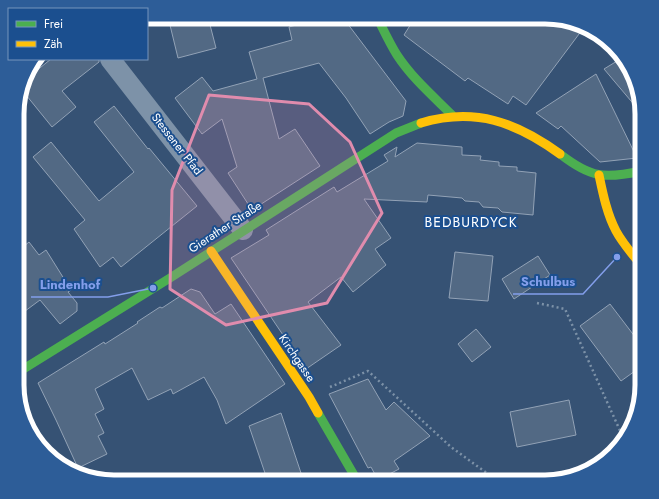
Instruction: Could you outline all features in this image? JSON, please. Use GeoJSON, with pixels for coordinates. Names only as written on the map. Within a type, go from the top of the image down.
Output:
{"type":"FeatureCollection","features":[{"type":"Feature","properties":{"kind":"main road"},"geometry":{"type":"LineString","coordinates":[[381,24],[394,50],[403,62],[426,89],[452,115]]}},
{"type":"Feature","properties":{"kind":"main road","name":"Gierather Straße"},"geometry":{"type":"LineString","coordinates":[[24,368],[170,278],[396,133],[417,123],[462,114],[498,121],[541,141],[583,170],[599,175]]}},
{"type":"Feature","properties":{"kind":"main road"},"geometry":{"type":"LineString","coordinates":[[635,172],[599,175],[604,200],[614,225],[621,239],[635,257]]}},
{"type":"Feature","properties":{"kind":"main road","name":"Kirchgasse"},"geometry":{"type":"LineString","coordinates":[[211,251],[309,397],[354,475]]}},
{"type":"Feature","properties":{"kind":"street","name":"Stessener Pfad"},"geometry":{"type":"LineString","coordinates":[[111,60],[243,230]]}},
{"type":"Feature","properties":{"kind":"path"},"geometry":{"type":"LineString","coordinates":[[538,303],[565,309],[621,432]]}},
{"type":"Feature","properties":{"kind":"path"},"geometry":{"type":"LineString","coordinates":[[309,397],[368,371],[451,447],[489,475]]}},
{"type":"Feature","properties":{"kind":"highlighted area"},"geometry":{"type":"Polygon","coordinates":[[[209,95],[309,104],[350,142],[382,213],[327,303],[226,325],[170,289],[172,190],[209,95]]]}},
{"type":"Feature","properties":{"kind":"building"},"geometry":{"type":"Polygon","coordinates":[[[170,24],[210,24],[216,48],[178,58],[170,24]]]}},
{"type":"Feature","properties":{"kind":"building"},"geometry":{"type":"Polygon","coordinates":[[[300,24],[348,24],[406,101],[403,116],[389,122],[370,134],[346,98],[319,63],[263,78],[279,139],[295,129],[320,166],[252,210],[228,173],[237,167],[222,119],[202,134],[175,98],[202,77],[213,91],[257,79],[249,52],[292,40],[289,27],[300,24]]]}},
{"type":"Feature","properties":{"kind":"building"},"geometry":{"type":"Polygon","coordinates":[[[411,24],[551,24],[568,27],[581,32],[526,105],[513,96],[508,104],[468,78],[465,81],[404,35],[411,24]]]}},
{"type":"Feature","properties":{"kind":"building"},"geometry":{"type":"Polygon","coordinates":[[[50,60],[99,60],[99,62],[62,91],[76,107],[52,127],[26,95],[34,73],[50,60]]]}},
{"type":"Feature","properties":{"kind":"building"},"geometry":{"type":"Polygon","coordinates":[[[617,61],[623,69],[630,85],[634,105],[604,69],[617,61]]]}},
{"type":"Feature","properties":{"kind":"building"},"geometry":{"type":"Polygon","coordinates":[[[596,74],[635,154],[635,158],[600,162],[561,126],[558,129],[536,113],[596,74]]]}},
{"type":"Feature","properties":{"kind":"building"},"geometry":{"type":"Polygon","coordinates":[[[114,106],[148,149],[149,148],[197,206],[121,267],[113,257],[100,267],[74,229],[85,220],[33,157],[51,142],[99,201],[134,172],[94,122],[114,106]]]}},
{"type":"Feature","properties":{"kind":"building"},"geometry":{"type":"Polygon","coordinates":[[[417,143],[462,147],[462,155],[481,156],[480,160],[499,162],[499,166],[517,167],[517,171],[536,173],[533,215],[502,212],[498,208],[483,207],[479,202],[465,201],[462,198],[428,195],[427,202],[364,199],[391,238],[375,249],[386,265],[353,292],[341,277],[308,302],[341,345],[306,369],[231,258],[269,235],[266,230],[334,187],[337,192],[388,161],[384,155],[397,147],[395,157],[417,143]]]}},
{"type":"Feature","properties":{"kind":"building"},"geometry":{"type":"Polygon","coordinates":[[[29,242],[39,255],[46,250],[71,290],[68,292],[77,303],[77,311],[60,324],[40,300],[24,312],[24,246],[29,242]]]}},
{"type":"Feature","properties":{"kind":"building"},"geometry":{"type":"Polygon","coordinates":[[[455,252],[493,256],[488,301],[449,298],[455,252]]]}},
{"type":"Feature","properties":{"kind":"building"},"geometry":{"type":"Polygon","coordinates":[[[538,256],[550,275],[514,299],[502,279],[538,256]]]}},
{"type":"Feature","properties":{"kind":"building"},"geometry":{"type":"Polygon","coordinates":[[[191,289],[200,292],[215,314],[231,304],[285,384],[226,424],[217,400],[204,377],[173,394],[171,389],[148,400],[132,368],[95,389],[104,409],[95,414],[104,433],[98,436],[107,454],[78,467],[38,383],[104,342],[105,344],[160,307],[162,308],[191,289]]]}},
{"type":"Feature","properties":{"kind":"building"},"geometry":{"type":"Polygon","coordinates":[[[610,304],[635,337],[635,371],[621,381],[580,326],[610,304]]]}},
{"type":"Feature","properties":{"kind":"building"},"geometry":{"type":"Polygon","coordinates":[[[476,329],[491,347],[472,362],[458,344],[476,329]]]}},
{"type":"Feature","properties":{"kind":"building"},"geometry":{"type":"Polygon","coordinates":[[[368,379],[386,410],[394,402],[430,436],[394,461],[399,469],[388,475],[375,475],[371,467],[368,468],[329,394],[368,379]]]}},
{"type":"Feature","properties":{"kind":"building"},"geometry":{"type":"Polygon","coordinates":[[[569,400],[576,435],[517,447],[510,412],[569,400]]]}},
{"type":"Feature","properties":{"kind":"building"},"geometry":{"type":"Polygon","coordinates":[[[281,413],[302,475],[266,475],[249,426],[281,413]]]}},
{"type":"Feature","properties":{"kind":"traffic: fast"},"geometry":{"type":"LineString","coordinates":[[381,24],[397,55],[409,71],[452,115]]}},
{"type":"Feature","properties":{"kind":"traffic: fast"},"geometry":{"type":"LineString","coordinates":[[24,369],[170,278],[396,133],[421,123]]}},
{"type":"Feature","properties":{"kind":"traffic: fast"},"geometry":{"type":"LineString","coordinates":[[560,154],[581,168],[598,174],[618,175],[635,173]]}},
{"type":"Feature","properties":{"kind":"traffic: fast"},"geometry":{"type":"LineString","coordinates":[[318,413],[354,475]]}},
{"type":"Feature","properties":{"kind":"traffic: slow"},"geometry":{"type":"LineString","coordinates":[[421,123],[441,118],[459,117],[477,117],[494,120],[527,133],[560,154]]}},
{"type":"Feature","properties":{"kind":"traffic: slow"},"geometry":{"type":"LineString","coordinates":[[599,175],[610,218],[616,231],[635,258]]}},
{"type":"Feature","properties":{"kind":"traffic: slow"},"geometry":{"type":"LineString","coordinates":[[211,251],[309,397],[318,413]]}},
{"type":"Feature","properties":{"kind":"place","name":"Schulbus"},"geometry":{"type":"Point","coordinates":[617,257]}},
{"type":"Feature","properties":{"kind":"place","name":"Lindenhof"},"geometry":{"type":"Point","coordinates":[153,288]}},
{"type":"Feature","properties":{"kind":"district","name":"BEDBURDYCK"},"geometry":{"type":"Point","coordinates":[471,222]}}]}
